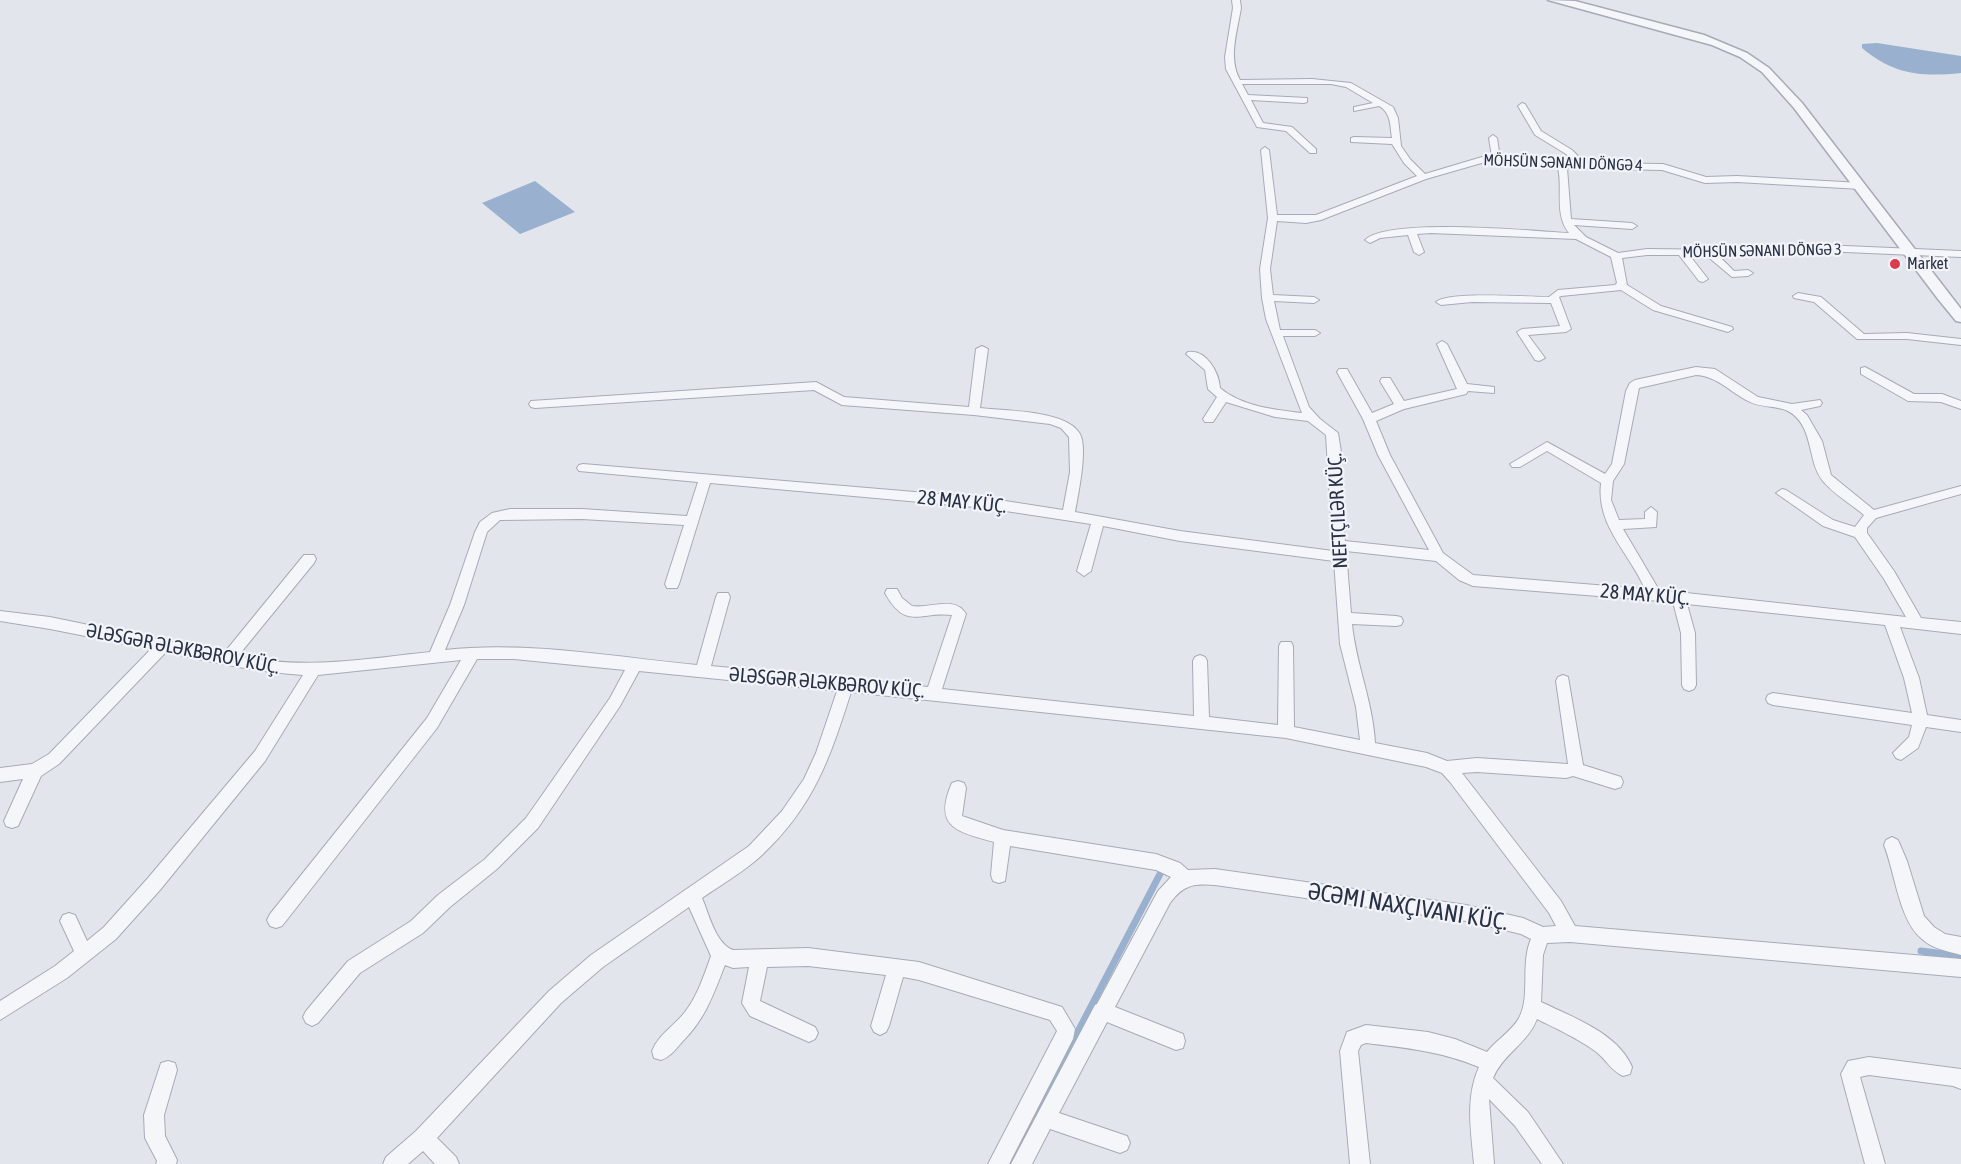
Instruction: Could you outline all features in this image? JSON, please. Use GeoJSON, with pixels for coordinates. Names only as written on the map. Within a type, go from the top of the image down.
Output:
{"type":"FeatureCollection","features":[{"type":"Feature","properties":{"kind":"street"},"geometry":{"type":"LineString","coordinates":[[1236,0],[1237,8],[1229,63],[1237,82],[1260,125],[1289,129],[1313,151]]}},
{"type":"Feature","properties":{"kind":"street"},"geometry":{"type":"LineString","coordinates":[[1553,0],[1590,8],[1721,46],[1751,60],[1778,81],[1861,186],[1908,253],[1961,318]]}},
{"type":"Feature","properties":{"kind":"street"},"geometry":{"type":"LineString","coordinates":[[1237,82],[1330,81],[1348,86],[1390,109],[1394,118],[1396,141],[1407,161],[1423,177]]}},
{"type":"Feature","properties":{"kind":"street"},"geometry":{"type":"LineString","coordinates":[[1245,97],[1304,100]]}},
{"type":"Feature","properties":{"kind":"street"},"geometry":{"type":"LineString","coordinates":[[1357,109],[1381,103]]}},
{"type":"Feature","properties":{"kind":"street"},"geometry":{"type":"LineString","coordinates":[[1522,106],[1538,133],[1569,152],[1583,166]]}},
{"type":"Feature","properties":{"kind":"street"},"geometry":{"type":"LineString","coordinates":[[1493,138],[1496,159]]}},
{"type":"Feature","properties":{"kind":"street"},"geometry":{"type":"LineString","coordinates":[[1354,140],[1396,141]]}},
{"type":"Feature","properties":{"kind":"street","name":"NEFTÇILƏR KÜÇ."},"geometry":{"type":"LineString","coordinates":[[1265,150],[1273,218],[1264,269],[1267,298],[1276,333],[1299,398],[1311,417],[1332,433],[1334,439],[1333,468],[1338,551],[1345,618],[1350,662],[1368,724],[1368,748]]}},
{"type":"Feature","properties":{"kind":"street","name":"MÖHSÜN SƏNANI DÖNGƏ 4"},"geometry":{"type":"LineString","coordinates":[[1273,218],[1306,220],[1318,218],[1423,177],[1478,160],[1496,159],[1562,165],[1663,167],[1705,180],[1737,179],[1861,186]]}},
{"type":"Feature","properties":{"kind":"street"},"geometry":{"type":"LineString","coordinates":[[1562,165],[1567,222],[1578,236],[1616,256],[1622,286],[1657,308],[1728,329]]}},
{"type":"Feature","properties":{"kind":"street"},"geometry":{"type":"LineString","coordinates":[[1567,222],[1632,226]]}},
{"type":"Feature","properties":{"kind":"street"},"geometry":{"type":"LineString","coordinates":[[1370,240],[1378,235],[1457,229],[1532,239],[1578,236]]}},
{"type":"Feature","properties":{"kind":"street"},"geometry":{"type":"LineString","coordinates":[[1412,231],[1419,252]]}},
{"type":"Feature","properties":{"kind":"street","name":"MÖHSÜN SƏNANI DÖNGƏ 3"},"geometry":{"type":"LineString","coordinates":[[1616,256],[1647,252],[1710,253],[1821,248],[1961,254]]}},
{"type":"Feature","properties":{"kind":"street"},"geometry":{"type":"LineString","coordinates":[[1682,252],[1703,279]]}},
{"type":"Feature","properties":{"kind":"street"},"geometry":{"type":"LineString","coordinates":[[1710,253],[1732,274],[1749,273]]}},
{"type":"Feature","properties":{"kind":"street"},"geometry":{"type":"LineString","coordinates":[[1554,300],[1558,293],[1607,290],[1622,286]]}},
{"type":"Feature","properties":{"kind":"street"},"geometry":{"type":"LineString","coordinates":[[1798,296],[1817,299],[1861,337],[1907,336],[1961,342]]}},
{"type":"Feature","properties":{"kind":"street"},"geometry":{"type":"LineString","coordinates":[[1267,298],[1314,300]]}},
{"type":"Feature","properties":{"kind":"street"},"geometry":{"type":"LineString","coordinates":[[1441,302],[1472,299],[1554,300]]}},
{"type":"Feature","properties":{"kind":"street"},"geometry":{"type":"LineString","coordinates":[[1539,358],[1522,332],[1566,328],[1554,300]]}},
{"type":"Feature","properties":{"kind":"street"},"geometry":{"type":"LineString","coordinates":[[1276,333],[1315,333]]}},
{"type":"Feature","properties":{"kind":"street"},"geometry":{"type":"LineString","coordinates":[[1442,344],[1463,387]]}},
{"type":"Feature","properties":{"kind":"street"},"geometry":{"type":"LineString","coordinates":[[974,411],[982,349]]}},
{"type":"Feature","properties":{"kind":"street"},"geometry":{"type":"LineString","coordinates":[[1192,354],[1211,369],[1214,374],[1214,388],[1223,398],[1292,417],[1311,417]]}},
{"type":"Feature","properties":{"kind":"street"},"geometry":{"type":"LineString","coordinates":[[1654,595],[1614,525],[1605,500],[1607,481],[1618,464],[1634,386],[1696,371],[1711,372],[1754,400],[1792,408],[1816,403]]}},
{"type":"Feature","properties":{"kind":"street"},"geometry":{"type":"LineString","coordinates":[[1865,371],[1912,398],[1942,398],[1961,405]]}},
{"type":"Feature","properties":{"kind":"street"},"geometry":{"type":"LineString","coordinates":[[1343,372],[1370,419],[1378,446],[1427,532],[1438,556]]}},
{"type":"Feature","properties":{"kind":"street"},"geometry":{"type":"LineString","coordinates":[[1386,381],[1401,406]]}},
{"type":"Feature","properties":{"kind":"street"},"geometry":{"type":"LineString","coordinates":[[535,404],[816,386],[842,401],[974,411],[1051,420],[1065,425],[1075,436],[1076,472],[1068,515]]}},
{"type":"Feature","properties":{"kind":"street"},"geometry":{"type":"LineString","coordinates":[[1463,387],[1490,390]]}},
{"type":"Feature","properties":{"kind":"street"},"geometry":{"type":"LineString","coordinates":[[1370,419],[1401,406],[1462,391],[1463,387]]}},
{"type":"Feature","properties":{"kind":"street"},"geometry":{"type":"LineString","coordinates":[[1209,419],[1216,405],[1223,398]]}},
{"type":"Feature","properties":{"kind":"street"},"geometry":{"type":"LineString","coordinates":[[1792,408],[1803,418],[1816,441],[1823,471],[1827,478],[1872,515]]}},
{"type":"Feature","properties":{"kind":"street"},"geometry":{"type":"LineString","coordinates":[[1516,464],[1547,446],[1607,481]]}},
{"type":"Feature","properties":{"kind":"street","name":"28 MAY KÜÇ."},"geometry":{"type":"LineString","coordinates":[[583,468],[986,503],[1068,515],[1180,536],[1338,551],[1438,556],[1449,562],[1462,577],[1473,581],[1654,595],[1961,628]]}},
{"type":"Feature","properties":{"kind":"street"},"geometry":{"type":"LineString","coordinates":[[672,584],[706,478]]}},
{"type":"Feature","properties":{"kind":"street"},"geometry":{"type":"LineString","coordinates":[[1860,534],[1861,527],[1872,515],[1961,489]]}},
{"type":"Feature","properties":{"kind":"street"},"geometry":{"type":"LineString","coordinates":[[1782,493],[1828,523],[1860,534],[1894,583],[1917,623]]}},
{"type":"Feature","properties":{"kind":"street"},"geometry":{"type":"LineString","coordinates":[[1614,525],[1650,524],[1651,512]]}},
{"type":"Feature","properties":{"kind":"street"},"geometry":{"type":"LineString","coordinates":[[435,657],[457,605],[481,532],[485,525],[496,516],[582,514],[691,521]]}},
{"type":"Feature","properties":{"kind":"street"},"geometry":{"type":"LineString","coordinates":[[1084,571],[1098,521]]}},
{"type":"Feature","properties":{"kind":"street"},"geometry":{"type":"LineString","coordinates":[[226,661],[309,560]]}},
{"type":"Feature","properties":{"kind":"street"},"geometry":{"type":"LineString","coordinates":[[892,593],[898,606],[904,611],[912,613],[950,609],[955,610],[958,614],[933,694]]}},
{"type":"Feature","properties":{"kind":"street"},"geometry":{"type":"LineString","coordinates":[[702,671],[723,597]]}},
{"type":"Feature","properties":{"kind":"street"},"geometry":{"type":"LineString","coordinates":[[1679,598],[1688,633],[1689,685]]}},
{"type":"Feature","properties":{"kind":"street","name":"ƏLƏSGƏR ƏLƏKBƏROV KÜÇ."},"geometry":{"type":"LineString","coordinates":[[0,616],[50,623],[264,667],[314,670],[473,653],[514,653],[933,694],[1286,732],[1427,760],[1447,768]]}},
{"type":"Feature","properties":{"kind":"street"},"geometry":{"type":"LineString","coordinates":[[1345,618],[1396,621]]}},
{"type":"Feature","properties":{"kind":"street"},"geometry":{"type":"LineString","coordinates":[[1890,621],[1916,689],[1919,721],[1918,735],[1912,745],[1901,753]]}},
{"type":"Feature","properties":{"kind":"street"},"geometry":{"type":"LineString","coordinates":[[0,775],[35,771],[54,759],[163,646]]}},
{"type":"Feature","properties":{"kind":"street"},"geometry":{"type":"LineString","coordinates":[[1286,646],[1286,732]]}},
{"type":"Feature","properties":{"kind":"street"},"geometry":{"type":"LineString","coordinates":[[276,920],[432,723],[473,653]]}},
{"type":"Feature","properties":{"kind":"street"},"geometry":{"type":"LineString","coordinates":[[1200,661],[1202,722]]}},
{"type":"Feature","properties":{"kind":"street"},"geometry":{"type":"LineString","coordinates":[[312,1017],[354,967],[417,927],[444,901],[491,864],[527,829],[564,780],[615,702],[636,664]]}},
{"type":"Feature","properties":{"kind":"street"},"geometry":{"type":"LineString","coordinates":[[0,1011],[61,972],[110,933],[154,884],[260,756],[314,670]]}},
{"type":"Feature","properties":{"kind":"street"},"geometry":{"type":"LineString","coordinates":[[1563,681],[1576,763],[1573,769]]}},
{"type":"Feature","properties":{"kind":"street"},"geometry":{"type":"LineString","coordinates":[[393,1164],[423,1138],[555,997],[597,961],[755,851],[788,816],[810,784],[846,686]]}},
{"type":"Feature","properties":{"kind":"street"},"geometry":{"type":"LineString","coordinates":[[1773,699],[1850,708],[1961,726]]}},
{"type":"Feature","properties":{"kind":"street"},"geometry":{"type":"LineString","coordinates":[[1447,768],[1477,765],[1566,771],[1573,769],[1615,782]]}},
{"type":"Feature","properties":{"kind":"street"},"geometry":{"type":"LineString","coordinates":[[1447,768],[1472,797],[1493,828],[1555,907],[1570,934]]}},
{"type":"Feature","properties":{"kind":"street"},"geometry":{"type":"LineString","coordinates":[[12,821],[35,771]]}},
{"type":"Feature","properties":{"kind":"street"},"geometry":{"type":"LineString","coordinates":[[958,788],[953,813],[956,821],[968,827],[1003,837],[1156,862],[1174,868],[1184,878]]}},
{"type":"Feature","properties":{"kind":"street"},"geometry":{"type":"LineString","coordinates":[[999,875],[1003,837]]}},
{"type":"Feature","properties":{"kind":"street"},"geometry":{"type":"LineString","coordinates":[[1892,845],[1916,918],[1923,929],[1930,938],[1944,944],[1961,946]]}},
{"type":"Feature","properties":{"kind":"street"},"geometry":{"type":"LineString","coordinates":[[1021,1164],[1164,897],[1172,885],[1184,878],[1215,877],[1466,913],[1523,926],[1542,936],[1570,934],[1959,972]]}},
{"type":"Feature","properties":{"kind":"street"},"geometry":{"type":"LineString","coordinates":[[692,894],[714,946],[721,954],[733,959],[808,957],[897,967],[971,985],[1056,1013],[1063,1020],[1066,1029],[1064,1039],[998,1164]]}},
{"type":"Feature","properties":{"kind":"street"},"geometry":{"type":"LineString","coordinates":[[69,921],[84,954]]}},
{"type":"Feature","properties":{"kind":"street"},"geometry":{"type":"LineString","coordinates":[[1484,1164],[1479,1108],[1482,1081],[1490,1062],[1527,1022],[1532,1007],[1533,958],[1542,936]]}},
{"type":"Feature","properties":{"kind":"street"},"geometry":{"type":"LineString","coordinates":[[661,1051],[690,1021],[699,1008],[721,954]]}},
{"type":"Feature","properties":{"kind":"street"},"geometry":{"type":"LineString","coordinates":[[759,960],[751,1003],[756,1010],[809,1033]]}},
{"type":"Feature","properties":{"kind":"street"},"geometry":{"type":"LineString","coordinates":[[880,1026],[897,967]]}},
{"type":"Feature","properties":{"kind":"street"},"geometry":{"type":"LineString","coordinates":[[1532,1007],[1596,1040],[1623,1067]]}},
{"type":"Feature","properties":{"kind":"street"},"geometry":{"type":"LineString","coordinates":[[1101,1011],[1176,1041]]}},
{"type":"Feature","properties":{"kind":"street"},"geometry":{"type":"LineString","coordinates":[[1360,1164],[1349,1051],[1354,1039],[1366,1034],[1428,1041],[1455,1048],[1490,1062]]}},
{"type":"Feature","properties":{"kind":"street"},"geometry":{"type":"LineString","coordinates":[[1875,1164],[1851,1074],[1855,1068],[1869,1066],[1957,1077],[1961,1080]]}},
{"type":"Feature","properties":{"kind":"street"},"geometry":{"type":"LineString","coordinates":[[166,1164],[167,1160],[155,1138],[154,1115],[168,1070]]}},
{"type":"Feature","properties":{"kind":"street"},"geometry":{"type":"LineString","coordinates":[[1482,1081],[1509,1103],[1529,1128],[1552,1164]]}},
{"type":"Feature","properties":{"kind":"street"},"geometry":{"type":"LineString","coordinates":[[1045,1118],[1120,1143]]}},
{"type":"Feature","properties":{"kind":"street"},"geometry":{"type":"LineString","coordinates":[[423,1138],[449,1164]]}},
{"type":"Feature","properties":{"kind":"water"},"geometry":{"type":"Polygon","coordinates":[[[1877,43],[1961,56],[1961,73],[1934,75],[1897,69],[1885,64],[1862,48],[1862,44],[1877,43]]]}},
{"type":"Feature","properties":{"kind":"water"},"geometry":{"type":"Polygon","coordinates":[[[535,181],[575,212],[520,234],[482,203],[535,181]]]}},
{"type":"Feature","properties":{"kind":"waterway"},"geometry":{"type":"LineString","coordinates":[[1009,1164],[1160,874]]}},
{"type":"Feature","properties":{"kind":"waterway"},"geometry":{"type":"LineString","coordinates":[[1921,951],[1961,956]]}},
{"type":"Feature","properties":{"kind":"place","name":"Market"},"geometry":{"type":"Point","coordinates":[1895,264]}}]}
